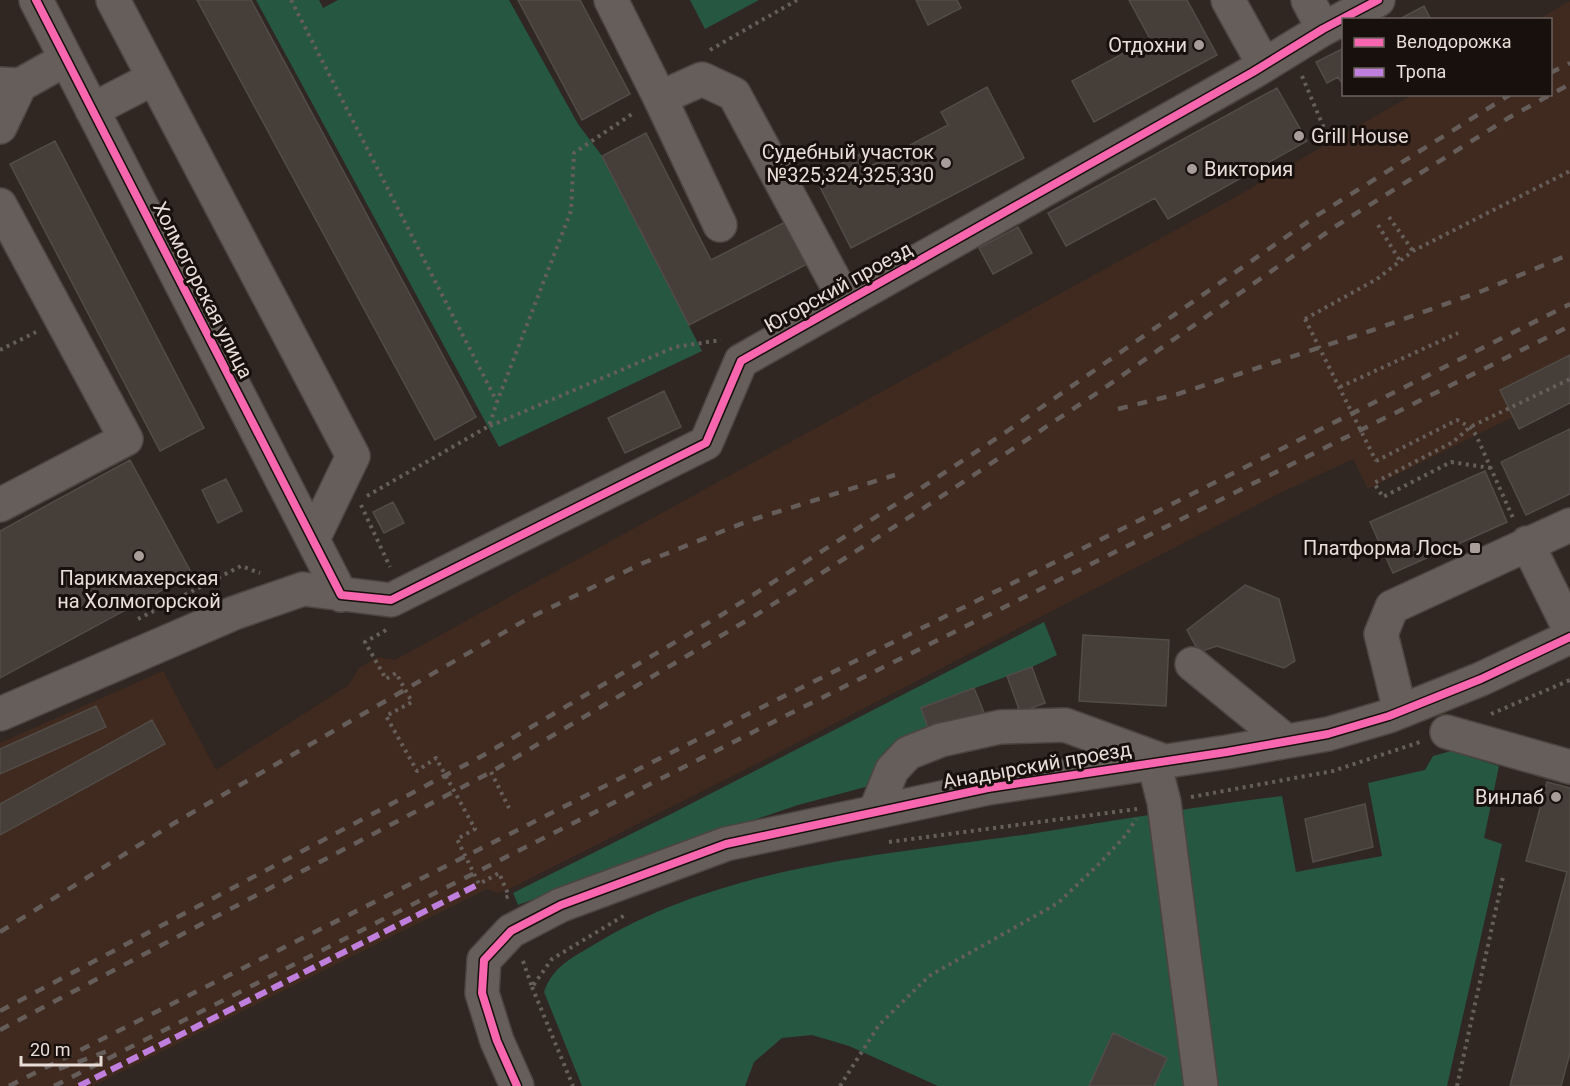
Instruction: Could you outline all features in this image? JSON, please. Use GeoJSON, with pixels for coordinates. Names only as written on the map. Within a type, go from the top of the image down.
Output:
{"type":"FeatureCollection","features":[{"type":"Feature","properties":{"kind":"street","name":"Холмогорская улица"},"geometry":{"type":"LineString","coordinates":[[36,0],[341,595]]}},
{"type":"Feature","properties":{"kind":"street"},"geometry":{"type":"LineString","coordinates":[[113,0],[353,456],[313,539]]}},
{"type":"Feature","properties":{"kind":"street"},"geometry":{"type":"LineString","coordinates":[[611,0],[720,225]]}},
{"type":"Feature","properties":{"kind":"street"},"geometry":{"type":"LineString","coordinates":[[1228,0],[1264,65]]}},
{"type":"Feature","properties":{"kind":"street"},"geometry":{"type":"LineString","coordinates":[[1308,0],[1323,29]]}},
{"type":"Feature","properties":{"kind":"street","name":"Югорский проезд"},"geometry":{"type":"LineString","coordinates":[[1344,18],[1378,0]]}},
{"type":"Feature","properties":{"kind":"street","name":"Югорский проезд"},"geometry":{"type":"LineString","coordinates":[[0,714],[234,613],[303,589],[390,600],[706,443],[741,361],[1342,19]]}},
{"type":"Feature","properties":{"kind":"street"},"geometry":{"type":"LineString","coordinates":[[0,127],[10,84],[66,59]]}},
{"type":"Feature","properties":{"kind":"street"},"geometry":{"type":"LineString","coordinates":[[92,110],[154,78]]}},
{"type":"Feature","properties":{"kind":"street"},"geometry":{"type":"LineString","coordinates":[[660,98],[702,79],[734,94],[846,302]]}},
{"type":"Feature","properties":{"kind":"street"},"geometry":{"type":"LineString","coordinates":[[0,205],[126,439],[0,505]]}},
{"type":"Feature","properties":{"kind":"street"},"geometry":{"type":"LineString","coordinates":[[1400,711],[1382,634],[1392,607],[1522,536],[1570,525]]}},
{"type":"Feature","properties":{"kind":"street"},"geometry":{"type":"LineString","coordinates":[[1522,536],[1570,630]]}},
{"type":"Feature","properties":{"kind":"street","name":"Анадырский проезд"},"geometry":{"type":"LineString","coordinates":[[517,1086],[496,1041],[482,993],[484,960],[510,931],[561,905],[726,844],[988,788],[1328,734],[1400,711],[1481,679],[1570,637]]}},
{"type":"Feature","properties":{"kind":"street"},"geometry":{"type":"LineString","coordinates":[[1192,664],[1286,741]]}},
{"type":"Feature","properties":{"kind":"street"},"geometry":{"type":"LineString","coordinates":[[875,812],[892,770],[908,753],[941,740],[1000,727],[1065,725],[1159,762],[1201,1086]]}},
{"type":"Feature","properties":{"kind":"street"},"geometry":{"type":"LineString","coordinates":[[1447,732],[1570,766]]}},
{"type":"Feature","properties":{"kind":"path"},"geometry":{"type":"LineString","coordinates":[[291,0],[497,402]]}},
{"type":"Feature","properties":{"kind":"path"},"geometry":{"type":"LineString","coordinates":[[708,51],[797,0]]}},
{"type":"Feature","properties":{"kind":"path"},"geometry":{"type":"LineString","coordinates":[[489,426],[571,211],[574,153],[629,115],[660,98]]}},
{"type":"Feature","properties":{"kind":"path"},"geometry":{"type":"LineString","coordinates":[[1325,145],[1326,133],[1337,138]]}},
{"type":"Feature","properties":{"kind":"path"},"geometry":{"type":"LineString","coordinates":[[1522,536],[1476,435],[1470,427],[1457,420],[1376,461],[1305,319],[1377,279],[1413,251],[1570,171]]}},
{"type":"Feature","properties":{"kind":"path"},"geometry":{"type":"LineString","coordinates":[[1389,217],[1413,251]]}},
{"type":"Feature","properties":{"kind":"path"},"geometry":{"type":"LineString","coordinates":[[1378,225],[1400,261]]}},
{"type":"Feature","properties":{"kind":"path"},"geometry":{"type":"LineString","coordinates":[[0,350],[60,319]]}},
{"type":"Feature","properties":{"kind":"path"},"geometry":{"type":"LineString","coordinates":[[1340,387],[1458,333]]}},
{"type":"Feature","properties":{"kind":"path"},"geometry":{"type":"LineString","coordinates":[[390,567],[360,501],[489,426],[675,347],[722,340]]}},
{"type":"Feature","properties":{"kind":"path"},"geometry":{"type":"LineString","coordinates":[[1491,468],[1451,462],[1383,497],[1374,483],[1453,442],[1470,427],[1570,379]]}},
{"type":"Feature","properties":{"kind":"path"},"geometry":{"type":"LineString","coordinates":[[193,590],[241,566]]}},
{"type":"Feature","properties":{"kind":"path"},"geometry":{"type":"LineString","coordinates":[[394,626],[365,642],[386,679],[396,673],[412,702],[386,716],[417,771],[436,758],[476,829],[457,839],[479,884],[499,873],[509,896],[500,901],[510,931],[573,1086]]}},
{"type":"Feature","properties":{"kind":"path"},"geometry":{"type":"LineString","coordinates":[[1490,714],[1570,680]]}},
{"type":"Feature","properties":{"kind":"path"},"geometry":{"type":"LineString","coordinates":[[1164,802],[1333,771],[1447,732]]}},
{"type":"Feature","properties":{"kind":"path"},"geometry":{"type":"LineString","coordinates":[[491,772],[509,808]]}},
{"type":"Feature","properties":{"kind":"path"},"geometry":{"type":"LineString","coordinates":[[840,1086],[879,1025],[928,976],[1058,903],[1126,835],[1143,808],[883,843]]}},
{"type":"Feature","properties":{"kind":"path"},"geometry":{"type":"LineString","coordinates":[[1457,1086],[1503,877]]}},
{"type":"Feature","properties":{"kind":"path"},"geometry":{"type":"LineString","coordinates":[[532,987],[552,959],[631,912]]}},
{"type":"Feature","properties":{"kind":"shaded area"},"geometry":{"type":"Polygon","coordinates":[[[1570,1],[1570,403],[1519,429],[1513,417],[1368,489],[1353,459],[1282,492],[511,888],[498,893],[487,889],[93,1086],[0,1086],[0,743],[163,671],[216,770],[349,685],[359,668],[378,657],[395,660],[1232,199],[1410,96],[1552,96],[1552,18],[1541,18],[1570,1]]]}},
{"type":"Feature","properties":{"kind":"green space"},"geometry":{"type":"Polygon","coordinates":[[[256,0],[319,0],[323,8],[338,0],[509,0],[578,124],[602,156],[702,351],[499,447],[256,0]]]}},
{"type":"Feature","properties":{"kind":"green space"},"geometry":{"type":"Polygon","coordinates":[[[690,0],[759,0],[705,29],[690,0]]]}},
{"type":"Feature","properties":{"kind":"green space"},"geometry":{"type":"Polygon","coordinates":[[[1044,622],[1057,655],[1032,667],[921,708],[928,726],[898,746],[873,785],[798,805],[665,850],[518,905],[513,893],[1044,622]]]}},
{"type":"Feature","properties":{"kind":"green space"},"geometry":{"type":"Polygon","coordinates":[[[1451,751],[1499,766],[1484,838],[1502,844],[1447,1086],[1154,1086],[1167,1058],[1089,1086],[938,1086],[849,1046],[812,1035],[782,1038],[754,1062],[745,1086],[582,1086],[544,992],[558,969],[564,964],[645,917],[698,896],[753,880],[866,857],[1282,796],[1296,872],[1382,856],[1368,783],[1425,770],[1433,756],[1451,751]]]}},
{"type":"Feature","properties":{"kind":"building"},"geometry":{"type":"Polygon","coordinates":[[[197,0],[251,0],[476,417],[435,440],[197,0]]]}},
{"type":"Feature","properties":{"kind":"building"},"geometry":{"type":"Polygon","coordinates":[[[518,0],[580,0],[630,94],[582,120],[518,0]]]}},
{"type":"Feature","properties":{"kind":"building"},"geometry":{"type":"Polygon","coordinates":[[[916,0],[957,0],[961,8],[928,25],[916,0]]]}},
{"type":"Feature","properties":{"kind":"building"},"geometry":{"type":"Polygon","coordinates":[[[1129,0],[1187,0],[1217,55],[1094,122],[1072,81],[1150,39],[1129,0]]]}},
{"type":"Feature","properties":{"kind":"building"},"geometry":{"type":"Polygon","coordinates":[[[1424,6],[1430,18],[1402,18],[1424,6]]]}},
{"type":"Feature","properties":{"kind":"building"},"geometry":{"type":"Polygon","coordinates":[[[1342,49],[1342,83],[1338,77],[1327,83],[1316,62],[1342,49]]]}},
{"type":"Feature","properties":{"kind":"building","name":"Судебный участок №325,324,325,330"},"geometry":{"type":"Polygon","coordinates":[[[987,87],[1024,158],[851,248],[815,177],[860,154],[867,168],[948,125],[941,112],[987,87]]]}},
{"type":"Feature","properties":{"kind":"building","name":"Виктория"},"geometry":{"type":"Polygon","coordinates":[[[1277,88],[1307,141],[1168,219],[1155,198],[1066,246],[1048,213],[1277,88]]]}},
{"type":"Feature","properties":{"kind":"building"},"geometry":{"type":"Polygon","coordinates":[[[646,133],[711,260],[793,218],[815,260],[689,325],[602,156],[646,133]]]}},
{"type":"Feature","properties":{"kind":"building"},"geometry":{"type":"Polygon","coordinates":[[[55,141],[204,428],[160,451],[10,164],[55,141]]]}},
{"type":"Feature","properties":{"kind":"building"},"geometry":{"type":"Polygon","coordinates":[[[1018,227],[1032,253],[993,274],[979,248],[1018,227]]]}},
{"type":"Feature","properties":{"kind":"building"},"geometry":{"type":"Polygon","coordinates":[[[1570,355],[1570,403],[1519,429],[1500,390],[1570,355]]]}},
{"type":"Feature","properties":{"kind":"building"},"geometry":{"type":"Polygon","coordinates":[[[664,391],[681,427],[625,453],[608,418],[664,391]]]}},
{"type":"Feature","properties":{"kind":"building"},"geometry":{"type":"Polygon","coordinates":[[[1570,429],[1570,494],[1526,515],[1501,462],[1570,429]]]}},
{"type":"Feature","properties":{"kind":"building"},"geometry":{"type":"Polygon","coordinates":[[[130,460],[192,574],[0,678],[0,531],[130,460]]]}},
{"type":"Feature","properties":{"kind":"building"},"geometry":{"type":"Polygon","coordinates":[[[1485,471],[1507,522],[1393,573],[1370,522],[1485,471]]]}},
{"type":"Feature","properties":{"kind":"building"},"geometry":{"type":"Polygon","coordinates":[[[226,479],[242,511],[218,523],[202,490],[226,479]]]}},
{"type":"Feature","properties":{"kind":"building"},"geometry":{"type":"Polygon","coordinates":[[[393,502],[404,523],[384,533],[373,512],[393,502]]]}},
{"type":"Feature","properties":{"kind":"building"},"geometry":{"type":"Polygon","coordinates":[[[1245,585],[1279,599],[1295,661],[1284,668],[1217,646],[1199,652],[1187,630],[1245,585]]]}},
{"type":"Feature","properties":{"kind":"building"},"geometry":{"type":"Polygon","coordinates":[[[1083,635],[1169,640],[1166,706],[1079,701],[1083,635]]]}},
{"type":"Feature","properties":{"kind":"building"},"geometry":{"type":"Polygon","coordinates":[[[1032,667],[1045,703],[1020,712],[1007,676],[1032,667]]]}},
{"type":"Feature","properties":{"kind":"building"},"geometry":{"type":"Polygon","coordinates":[[[974,688],[985,715],[931,736],[921,708],[974,688]]]}},
{"type":"Feature","properties":{"kind":"building"},"geometry":{"type":"Polygon","coordinates":[[[96,706],[106,727],[0,774],[0,749],[96,706]]]}},
{"type":"Feature","properties":{"kind":"building"},"geometry":{"type":"Polygon","coordinates":[[[152,720],[165,744],[0,835],[0,804],[152,720]]]}},
{"type":"Feature","properties":{"kind":"building"},"geometry":{"type":"Polygon","coordinates":[[[1547,782],[1570,788],[1570,1053],[1561,1086],[1510,1086],[1567,872],[1526,861],[1547,782]]]}},
{"type":"Feature","properties":{"kind":"building"},"geometry":{"type":"Polygon","coordinates":[[[1365,804],[1373,847],[1313,862],[1305,819],[1365,804]]]}},
{"type":"Feature","properties":{"kind":"building"},"geometry":{"type":"Polygon","coordinates":[[[1113,1033],[1167,1058],[1154,1086],[1089,1086],[1113,1033]]]}},
{"type":"Feature","properties":{"kind":"railway"},"geometry":{"type":"LineString","coordinates":[[1552,72],[1570,63]]}},
{"type":"Feature","properties":{"kind":"railway"},"geometry":{"type":"LineString","coordinates":[[1552,94],[1570,84]]}},
{"type":"Feature","properties":{"kind":"railway"},"geometry":{"type":"LineString","coordinates":[[0,1011],[482,756],[723,614],[1006,432],[1316,216],[1508,96]]}},
{"type":"Feature","properties":{"kind":"railway"},"geometry":{"type":"LineString","coordinates":[[0,1030],[491,772],[756,615],[933,502],[1097,393],[1336,226],[1510,117],[1548,96]]}},
{"type":"Feature","properties":{"kind":"railway"},"geometry":{"type":"LineString","coordinates":[[1118,409],[1178,394],[1373,330],[1482,291],[1570,254]]}},
{"type":"Feature","properties":{"kind":"railway"},"geometry":{"type":"LineString","coordinates":[[9,1086],[1570,304]]}},
{"type":"Feature","properties":{"kind":"railway"},"geometry":{"type":"LineString","coordinates":[[54,1086],[761,728],[1570,326]]}},
{"type":"Feature","properties":{"kind":"railway"},"geometry":{"type":"LineString","coordinates":[[0,932],[176,822],[529,618],[643,563],[748,521],[895,475]]}},
{"type":"Feature","properties":{"kind":"railway"},"geometry":{"type":"LineString","coordinates":[[59,1069],[110,1050]]}},
{"type":"Feature","properties":{"kind":"marked path"},"geometry":{"type":"LineString","coordinates":[[79,1086],[479,884]]}},
{"type":"Feature","properties":{"kind":"cycle path"},"geometry":{"type":"LineString","coordinates":[[36,0],[341,595],[391,600],[706,443],[741,361],[1253,72],[1342,19]]}},
{"type":"Feature","properties":{"kind":"cycle path"},"geometry":{"type":"LineString","coordinates":[[1344,18],[1378,0]]}},
{"type":"Feature","properties":{"kind":"cycle path"},"geometry":{"type":"LineString","coordinates":[[517,1086],[497,1041],[482,993],[484,960],[511,931],[561,905],[726,844],[988,788],[1227,752],[1328,734],[1389,716],[1481,679],[1570,637]]}},
{"type":"Feature","properties":{"kind":"place","name":"Отдохни"},"geometry":{"type":"Point","coordinates":[1199,45]}},
{"type":"Feature","properties":{"kind":"place","name":"Grill House"},"geometry":{"type":"Point","coordinates":[1299,136]}},
{"type":"Feature","properties":{"kind":"place","name":"Судебный участок №325,324,325,330"},"geometry":{"type":"Point","coordinates":[946,163]}},
{"type":"Feature","properties":{"kind":"place","name":"Виктория"},"geometry":{"type":"Point","coordinates":[1192,169]}},
{"type":"Feature","properties":{"kind":"place","name":"Платформа Лось"},"geometry":{"type":"Point","coordinates":[1475,548]}},
{"type":"Feature","properties":{"kind":"place","name":"Парикмахерская на Холмогорской"},"geometry":{"type":"Point","coordinates":[139,556]}},
{"type":"Feature","properties":{"kind":"place","name":"Винлаб"},"geometry":{"type":"Point","coordinates":[1556,797]}}]}
